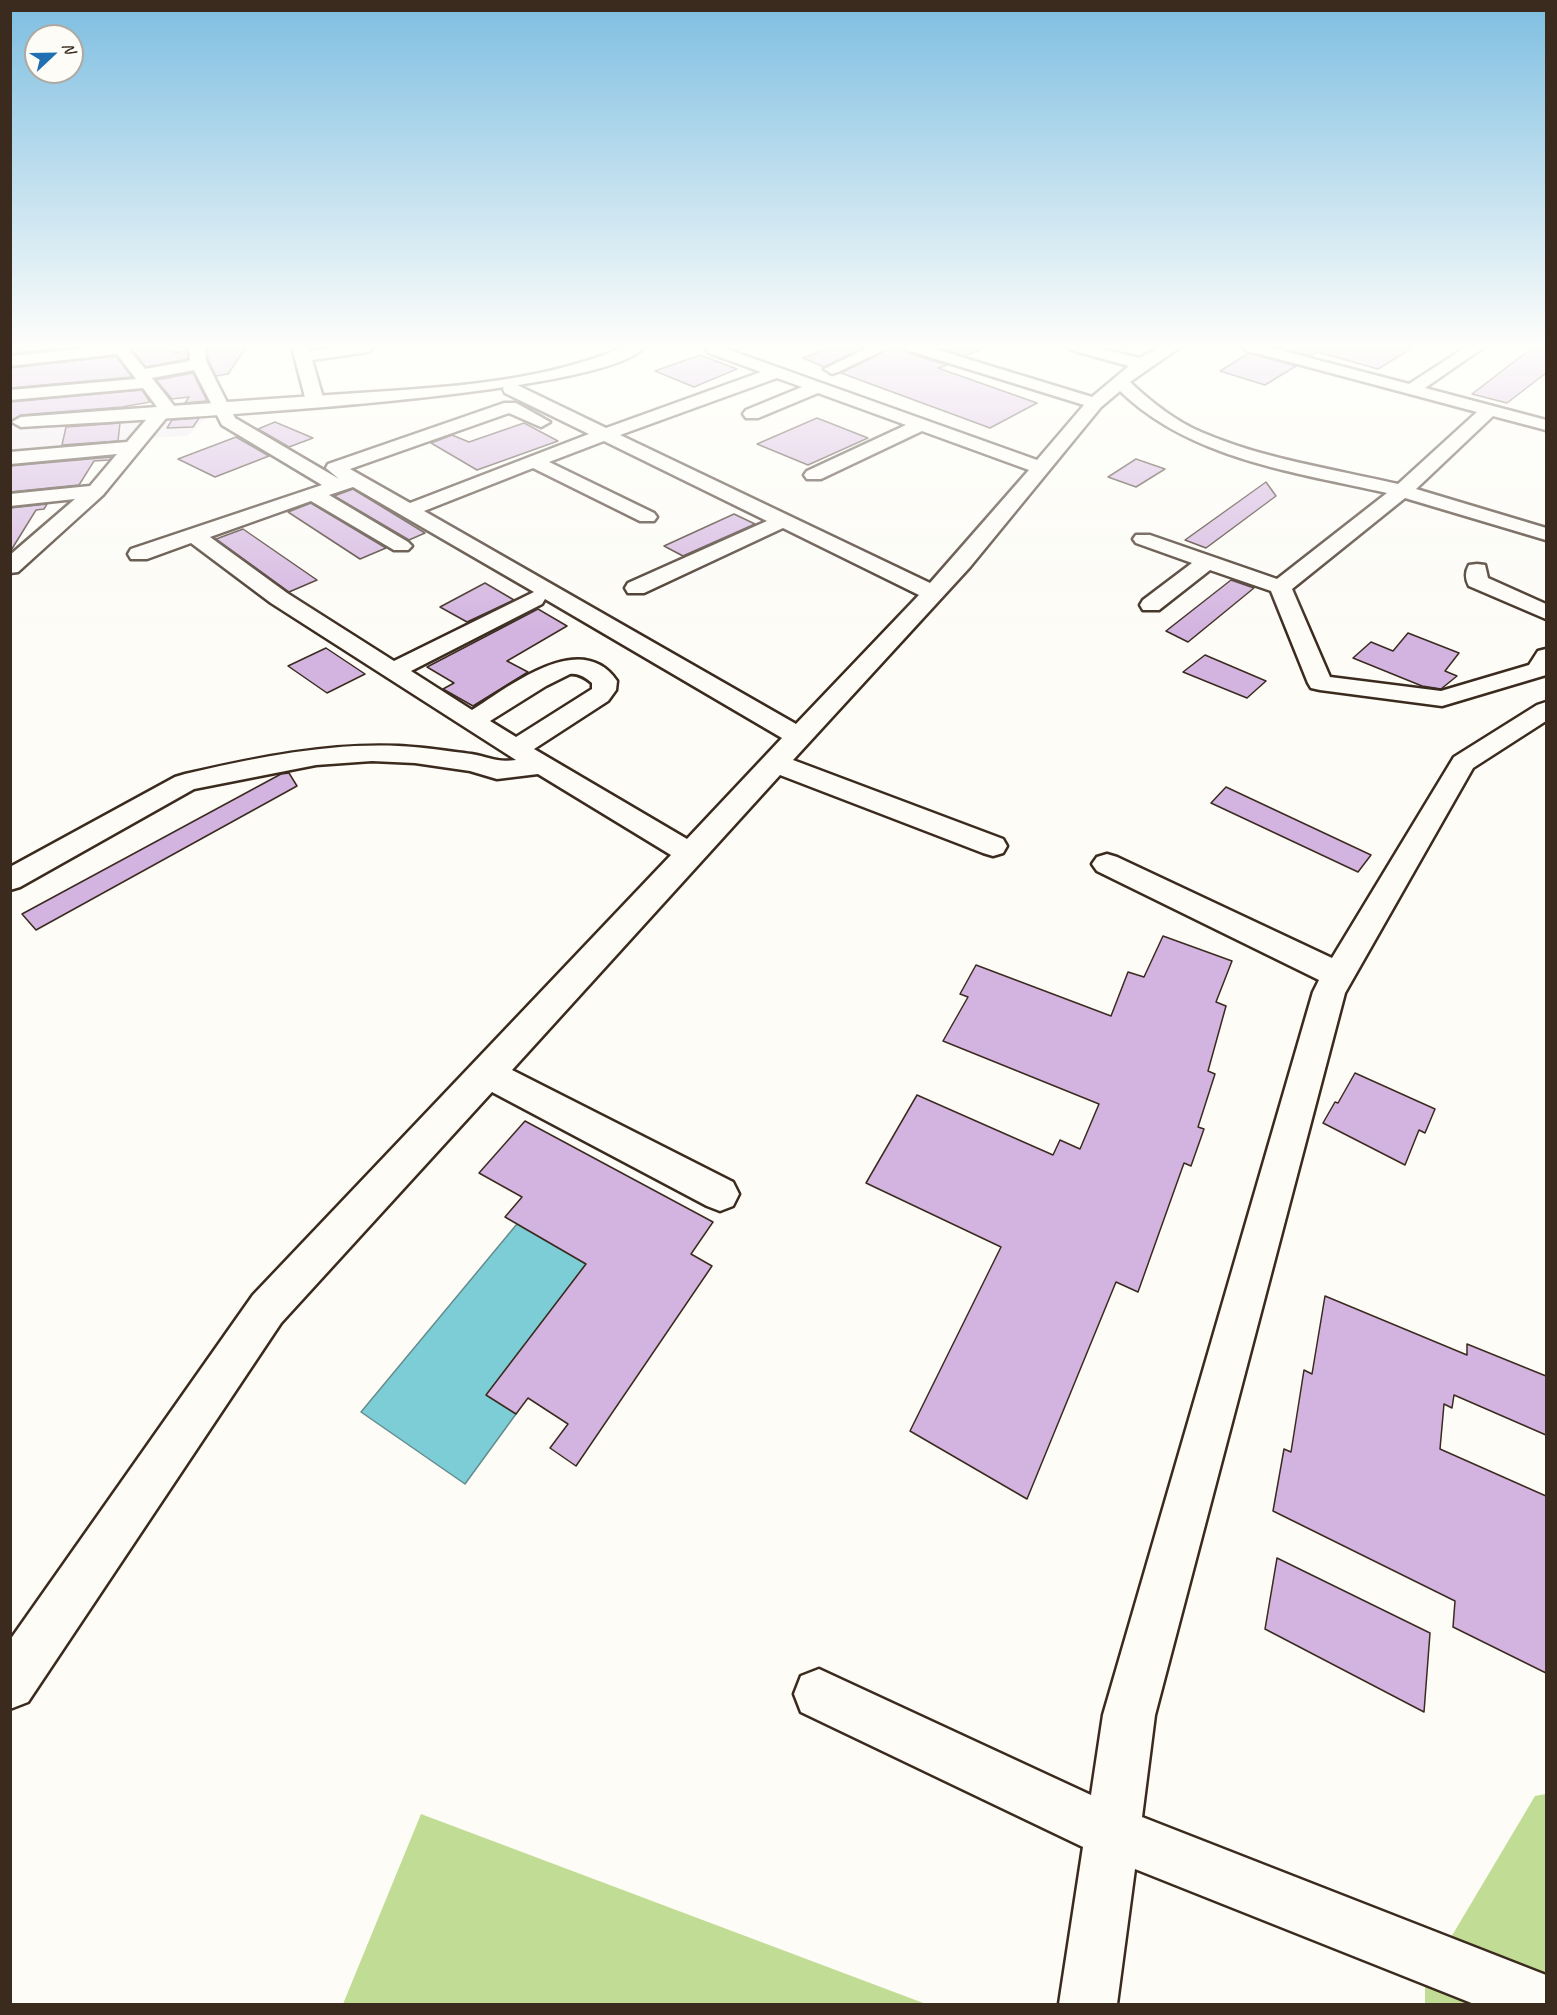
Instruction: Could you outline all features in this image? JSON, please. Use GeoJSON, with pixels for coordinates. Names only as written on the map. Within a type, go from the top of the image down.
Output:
{"type":"FeatureCollection","features":[{"type":"Feature","properties":{"kind":"street"},"geometry":{"type":"LineString","coordinates":[[10,500],[93,482],[113,470],[137,441]]}},
{"type":"Feature","properties":{"kind":"street"},"geometry":{"type":"LineString","coordinates":[[263,441],[407,511],[799,737]]}},
{"type":"Feature","properties":{"kind":"street"},"geometry":{"type":"LineString","coordinates":[[140,554],[313,494],[342,478],[429,441]]}},
{"type":"Feature","properties":{"kind":"street"},"geometry":{"type":"LineString","coordinates":[[619,441],[933,593]]}},
{"type":"Feature","properties":{"kind":"street"},"geometry":{"type":"LineString","coordinates":[[814,475],[886,441]]}},
{"type":"Feature","properties":{"kind":"street"},"geometry":{"type":"LineString","coordinates":[[968,441],[1042,468]]}},
{"type":"Feature","properties":{"kind":"street"},"geometry":{"type":"LineString","coordinates":[[10,1684],[267,1309],[933,593],[1066,441]]}},
{"type":"Feature","properties":{"kind":"street"},"geometry":{"type":"LineString","coordinates":[[1210,441],[1271,461],[1402,491],[1546,534]]}},
{"type":"Feature","properties":{"kind":"street"},"geometry":{"type":"LineString","coordinates":[[1280,587],[1402,491],[1456,441]]}},
{"type":"Feature","properties":{"kind":"street"},"geometry":{"type":"LineString","coordinates":[[407,511],[583,442]]}},
{"type":"Feature","properties":{"kind":"street"},"geometry":{"type":"LineString","coordinates":[[10,458],[132,447]]}},
{"type":"Feature","properties":{"kind":"street"},"geometry":{"type":"LineString","coordinates":[[532,461],[647,517]]}},
{"type":"Feature","properties":{"kind":"street"},"geometry":{"type":"LineString","coordinates":[[10,541],[71,514],[93,482]]}},
{"type":"Feature","properties":{"kind":"street"},"geometry":{"type":"LineString","coordinates":[[313,494],[401,546]]}},
{"type":"Feature","properties":{"kind":"street"},"geometry":{"type":"LineString","coordinates":[[636,588],[783,520]]}},
{"type":"Feature","properties":{"kind":"street"},"geometry":{"type":"LineString","coordinates":[[10,567],[43,527]]}},
{"type":"Feature","properties":{"kind":"street"},"geometry":{"type":"LineString","coordinates":[[194,535],[279,598],[516,749],[690,854]]}},
{"type":"Feature","properties":{"kind":"street"},"geometry":{"type":"LineString","coordinates":[[1143,539],[1280,587],[1320,683],[1442,699],[1539,670],[1546,656]]}},
{"type":"Feature","properties":{"kind":"street"},"geometry":{"type":"LineString","coordinates":[[1151,605],[1208,561]]}},
{"type":"Feature","properties":{"kind":"street"},"geometry":{"type":"LineString","coordinates":[[1477,570],[1477,581],[1546,612]]}},
{"type":"Feature","properties":{"kind":"street"},"geometry":{"type":"LineString","coordinates":[[394,670],[534,599]]}},
{"type":"Feature","properties":{"kind":"street"},"geometry":{"type":"LineString","coordinates":[[473,720],[553,672],[571,666],[590,670],[605,681],[604,690],[599,696],[516,749]]}},
{"type":"Feature","properties":{"kind":"street"},"geometry":{"type":"LineString","coordinates":[[1088,2004],[1129,1715],[1303,1092],[1320,1018],[1338,975],[1463,763],[1546,710]]}},
{"type":"Feature","properties":{"kind":"street"},"geometry":{"type":"LineString","coordinates":[[10,880],[185,783],[244,769],[316,757],[372,753],[415,755],[474,763],[497,771],[542,765]]}},
{"type":"Feature","properties":{"kind":"street"},"geometry":{"type":"LineString","coordinates":[[775,763],[993,846]]}},
{"type":"Feature","properties":{"kind":"street"},"geometry":{"type":"LineString","coordinates":[[1107,864],[1338,975]]}},
{"type":"Feature","properties":{"kind":"street"},"geometry":{"type":"LineString","coordinates":[[487,1073],[720,1194]]}},
{"type":"Feature","properties":{"kind":"street"},"geometry":{"type":"LineString","coordinates":[[819,1694],[1113,1833],[1546,2004]]}},
{"type":"Feature","properties":{"kind":"shaded area"},"geometry":{"type":"Polygon","coordinates":[[[11,441],[129,441],[124,447],[11,457],[11,441]]]}},
{"type":"Feature","properties":{"kind":"green space"},"geometry":{"type":"Polygon","coordinates":[[[1546,1794],[1546,2004],[1425,2004],[1425,1981],[1535,1796],[1546,1794]]]}},
{"type":"Feature","properties":{"kind":"green space"},"geometry":{"type":"Polygon","coordinates":[[[421,1814],[926,2004],[343,2004],[421,1814]]]}},
{"type":"Feature","properties":{"kind":"water"},"geometry":{"type":"Polygon","coordinates":[[[517,1224],[586,1264],[487,1394],[516,1414],[465,1484],[361,1412],[517,1224]]]}},
{"type":"Feature","properties":{"kind":"building"},"geometry":{"type":"Polygon","coordinates":[[[63,441],[118,441],[62,445],[63,441]]]}},
{"type":"Feature","properties":{"kind":"building"},"geometry":{"type":"Polygon","coordinates":[[[225,441],[243,441],[269,456],[215,477],[178,459],[225,441]]]}},
{"type":"Feature","properties":{"kind":"building"},"geometry":{"type":"Polygon","coordinates":[[[279,441],[305,441],[289,447],[279,441]]]}},
{"type":"Feature","properties":{"kind":"building"},"geometry":{"type":"Polygon","coordinates":[[[436,441],[558,441],[477,470],[431,443],[436,441]]]}},
{"type":"Feature","properties":{"kind":"building"},"geometry":{"type":"Polygon","coordinates":[[[764,441],[861,441],[808,465],[757,444],[764,441]]]}},
{"type":"Feature","properties":{"kind":"building"},"geometry":{"type":"Polygon","coordinates":[[[112,457],[109,460],[94,461],[79,485],[10,492],[10,466],[112,457]]]}},
{"type":"Feature","properties":{"kind":"building"},"geometry":{"type":"Polygon","coordinates":[[[1136,459],[1165,469],[1136,487],[1108,477],[1136,459]]]}},
{"type":"Feature","properties":{"kind":"building"},"geometry":{"type":"Polygon","coordinates":[[[1266,482],[1276,496],[1206,548],[1185,540],[1266,482]]]}},
{"type":"Feature","properties":{"kind":"building"},"geometry":{"type":"Polygon","coordinates":[[[353,489],[425,533],[409,540],[334,496],[353,489]]]}},
{"type":"Feature","properties":{"kind":"building"},"geometry":{"type":"Polygon","coordinates":[[[311,503],[386,548],[360,559],[288,512],[311,503]]]}},
{"type":"Feature","properties":{"kind":"building"},"geometry":{"type":"Polygon","coordinates":[[[47,504],[44,509],[36,510],[10,552],[10,508],[47,504]]]}},
{"type":"Feature","properties":{"kind":"building"},"geometry":{"type":"Polygon","coordinates":[[[734,514],[755,524],[683,556],[664,546],[734,514]]]}},
{"type":"Feature","properties":{"kind":"building"},"geometry":{"type":"Polygon","coordinates":[[[243,529],[317,580],[289,592],[216,539],[243,529]]]}},
{"type":"Feature","properties":{"kind":"building"},"geometry":{"type":"Polygon","coordinates":[[[1231,580],[1254,588],[1188,642],[1166,631],[1231,580]]]}},
{"type":"Feature","properties":{"kind":"building"},"geometry":{"type":"Polygon","coordinates":[[[485,583],[514,600],[467,622],[440,607],[485,583]]]}},
{"type":"Feature","properties":{"kind":"building"},"geometry":{"type":"Polygon","coordinates":[[[538,609],[567,626],[507,661],[528,672],[473,706],[443,689],[454,683],[427,667],[538,609]]]}},
{"type":"Feature","properties":{"kind":"building"},"geometry":{"type":"Polygon","coordinates":[[[1408,633],[1459,653],[1445,671],[1457,676],[1441,689],[1422,686],[1353,658],[1371,642],[1393,651],[1408,633]]]}},
{"type":"Feature","properties":{"kind":"building"},"geometry":{"type":"Polygon","coordinates":[[[326,648],[365,674],[327,693],[288,666],[326,648]]]}},
{"type":"Feature","properties":{"kind":"building"},"geometry":{"type":"Polygon","coordinates":[[[1205,655],[1266,681],[1247,698],[1183,672],[1205,655]]]}},
{"type":"Feature","properties":{"kind":"building"},"geometry":{"type":"Polygon","coordinates":[[[289,773],[297,786],[36,930],[22,914],[281,774],[289,773]]]}},
{"type":"Feature","properties":{"kind":"building"},"geometry":{"type":"Polygon","coordinates":[[[1226,787],[1371,855],[1358,872],[1211,803],[1226,787]]]}},
{"type":"Feature","properties":{"kind":"building"},"geometry":{"type":"Polygon","coordinates":[[[1163,936],[1232,961],[1216,1002],[1226,1006],[1208,1071],[1215,1074],[1198,1127],[1204,1129],[1191,1166],[1184,1163],[1138,1292],[1116,1282],[1027,1499],[910,1431],[1001,1247],[866,1183],[917,1095],[1053,1155],[1060,1140],[1080,1149],[1099,1104],[943,1041],[968,997],[960,994],[976,965],[1111,1016],[1128,972],[1144,977],[1163,936]]]}},
{"type":"Feature","properties":{"kind":"building"},"geometry":{"type":"Polygon","coordinates":[[[1355,1073],[1435,1109],[1425,1133],[1419,1130],[1405,1165],[1323,1123],[1335,1102],[1338,1103],[1355,1073]]]}},
{"type":"Feature","properties":{"kind":"building"},"geometry":{"type":"Polygon","coordinates":[[[525,1121],[713,1222],[691,1254],[712,1266],[576,1466],[550,1448],[568,1424],[528,1398],[516,1414],[486,1395],[586,1264],[505,1217],[522,1197],[479,1173],[525,1121]]]}},
{"type":"Feature","properties":{"kind":"building"},"geometry":{"type":"Polygon","coordinates":[[[1325,1296],[1467,1355],[1467,1344],[1546,1376],[1546,1435],[1454,1395],[1452,1408],[1444,1404],[1440,1449],[1546,1496],[1546,1673],[1453,1627],[1455,1601],[1273,1511],[1284,1449],[1291,1452],[1304,1370],[1312,1374],[1325,1296]]]}},
{"type":"Feature","properties":{"kind":"building"},"geometry":{"type":"Polygon","coordinates":[[[1277,1558],[1430,1633],[1424,1712],[1265,1629],[1277,1558]]]}}]}
